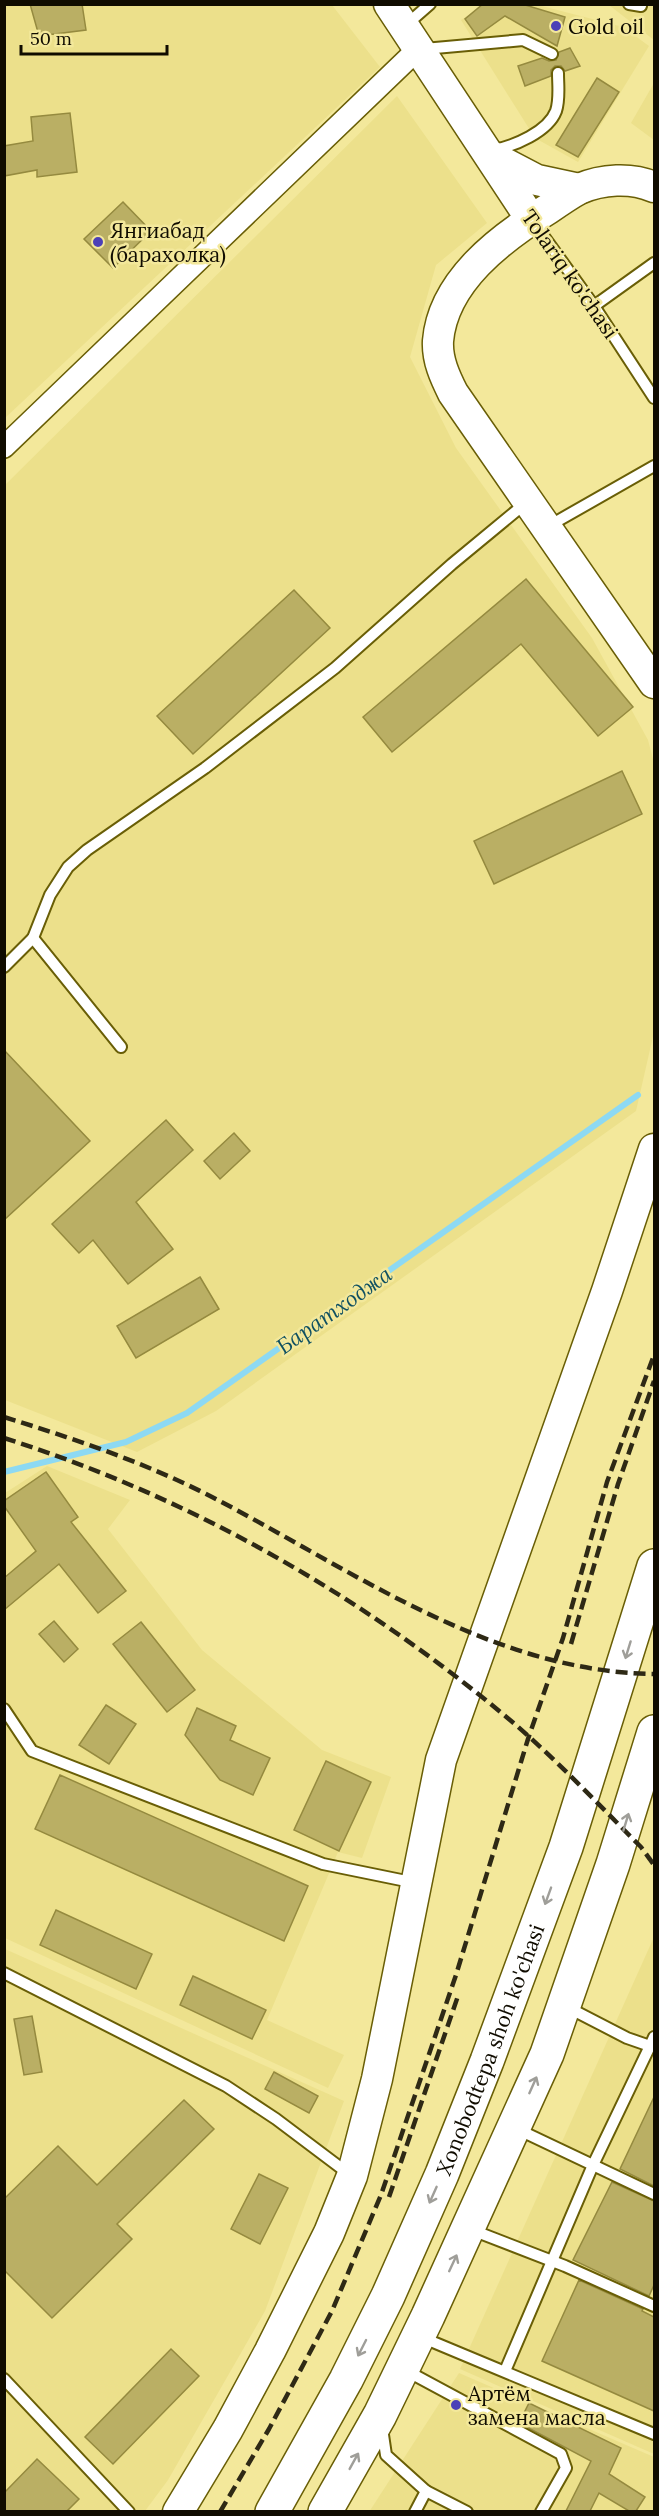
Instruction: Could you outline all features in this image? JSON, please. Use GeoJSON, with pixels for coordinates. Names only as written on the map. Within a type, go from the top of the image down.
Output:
{"type":"FeatureCollection","features":[{"type":"Feature","properties":{"kind":"highway","name":"Xonobodtepa shoh ko'chasi"},"geometry":{"type":"LineString","coordinates":[[272,2511],[346,2380],[388,2296],[442,2174],[487,2061],[566,1847],[651,1586]]}},
{"type":"Feature","properties":{"kind":"highway"},"geometry":{"type":"LineString","coordinates":[[326,2511],[380,2415],[469,2229],[547,2054],[614,1864],[654,1732]]}},
{"type":"Feature","properties":{"kind":"highway"},"geometry":{"type":"LineString","coordinates":[[566,1847],[614,1864]]}},
{"type":"Feature","properties":{"kind":"street","name":"Tolariq ko'chasi"},"geometry":{"type":"LineString","coordinates":[[404,27],[531,219]]}},
{"type":"Feature","properties":{"kind":"street"},"geometry":{"type":"LineString","coordinates":[[4,447],[404,27]]}},
{"type":"Feature","properties":{"kind":"street","name":"Tolariq ko'chasi"},"geometry":{"type":"LineString","coordinates":[[486,151],[515,170],[537,180],[579,189]]}},
{"type":"Feature","properties":{"kind":"street"},"geometry":{"type":"LineString","coordinates":[[654,187],[620,180],[579,189],[531,219],[507,237],[461,283],[450,300],[438,341],[443,372],[453,393],[654,683]]}},
{"type":"Feature","properties":{"kind":"street"},"geometry":{"type":"LineString","coordinates":[[178,2511],[228,2429],[270,2351],[330,2233],[352,2176],[377,2079],[441,1760],[607,1291],[654,1149]]}},
{"type":"Feature","properties":{"kind":"lane"},"geometry":{"type":"LineString","coordinates":[[404,27],[430,4]]}},
{"type":"Feature","properties":{"kind":"lane"},"geometry":{"type":"LineString","coordinates":[[404,27],[523,40],[552,54]]}},
{"type":"Feature","properties":{"kind":"lane"},"geometry":{"type":"LineString","coordinates":[[486,151],[516,146],[549,122],[555,112],[558,99],[558,73]]}},
{"type":"Feature","properties":{"kind":"lane","name":"Tolariq ko'chasi"},"geometry":{"type":"LineString","coordinates":[[531,219],[594,306],[654,398]]}},
{"type":"Feature","properties":{"kind":"lane"},"geometry":{"type":"LineString","coordinates":[[594,306],[654,263]]}},
{"type":"Feature","properties":{"kind":"lane"},"geometry":{"type":"LineString","coordinates":[[547,528],[654,466]]}},
{"type":"Feature","properties":{"kind":"lane"},"geometry":{"type":"LineString","coordinates":[[4,967],[33,938],[50,895],[68,867],[87,850],[205,768],[335,668],[452,564],[527,502]]}},
{"type":"Feature","properties":{"kind":"lane"},"geometry":{"type":"LineString","coordinates":[[33,938],[121,1047]]}},
{"type":"Feature","properties":{"kind":"lane"},"geometry":{"type":"LineString","coordinates":[[4,1709],[32,1751],[323,1864],[416,1883]]}},
{"type":"Feature","properties":{"kind":"lane"},"geometry":{"type":"LineString","coordinates":[[4,1973],[226,2086],[276,2119],[352,2176]]}},
{"type":"Feature","properties":{"kind":"lane"},"geometry":{"type":"LineString","coordinates":[[505,2371],[550,2261],[652,2042],[627,2038],[564,2006]]}},
{"type":"Feature","properties":{"kind":"lane"},"geometry":{"type":"LineString","coordinates":[[514,2127],[654,2194]]}},
{"type":"Feature","properties":{"kind":"lane"},"geometry":{"type":"LineString","coordinates":[[469,2229],[654,2306]]}},
{"type":"Feature","properties":{"kind":"lane"},"geometry":{"type":"LineString","coordinates":[[418,2335],[654,2434]]}},
{"type":"Feature","properties":{"kind":"lane"},"geometry":{"type":"LineString","coordinates":[[402,2368],[561,2454],[566,2468],[541,2511]]}},
{"type":"Feature","properties":{"kind":"lane"},"geometry":{"type":"LineString","coordinates":[[4,2379],[129,2511]]}},
{"type":"Feature","properties":{"kind":"lane"},"geometry":{"type":"LineString","coordinates":[[380,2415],[386,2455],[426,2491],[467,2511]]}},
{"type":"Feature","properties":{"kind":"lane"},"geometry":{"type":"LineString","coordinates":[[415,2511],[426,2491]]}},
{"type":"Feature","properties":{"kind":"shaded area","name":"Янгиабад (барахолка)"},"geometry":{"type":"Polygon","coordinates":[[[5,5],[332,5],[380,67],[5,418],[5,5]]]}},
{"type":"Feature","properties":{"kind":"shaded area"},"geometry":{"type":"Polygon","coordinates":[[[485,5],[538,5],[623,27],[649,46],[578,162],[535,138],[461,20],[485,5]]]}},
{"type":"Feature","properties":{"kind":"shaded area"},"geometry":{"type":"Polygon","coordinates":[[[609,5],[654,5],[654,40],[609,5]]]}},
{"type":"Feature","properties":{"kind":"shaded area"},"geometry":{"type":"Polygon","coordinates":[[[654,83],[654,140],[631,123],[654,83]]]}},
{"type":"Feature","properties":{"kind":"shaded area"},"geometry":{"type":"Polygon","coordinates":[[[397,96],[487,223],[436,265],[410,357],[456,448],[592,638],[648,740],[654,763],[654,1032],[636,1111],[216,1411],[137,1452],[5,1400],[4,486],[397,96]]]}},
{"type":"Feature","properties":{"kind":"shaded area"},"geometry":{"type":"Polygon","coordinates":[[[47,1466],[130,1500],[108,1529],[202,1650],[322,1750],[391,1777],[362,1858],[338,1852],[267,2020],[344,2055],[328,2088],[5,1938],[5,1493],[47,1466]]]}},
{"type":"Feature","properties":{"kind":"shaded area"},"geometry":{"type":"Polygon","coordinates":[[[654,1937],[654,2454],[460,2369],[654,1937]]]}},
{"type":"Feature","properties":{"kind":"shaded area"},"geometry":{"type":"Polygon","coordinates":[[[5,1949],[344,2101],[265,2311],[168,2480],[145,2511],[5,2512],[5,1949]]]}},
{"type":"Feature","properties":{"kind":"shaded area"},"geometry":{"type":"Polygon","coordinates":[[[459,2373],[654,2457],[654,2511],[369,2512],[459,2373]]]}},
{"type":"Feature","properties":{"kind":"building"},"geometry":{"type":"Polygon","coordinates":[[[30,4],[82,4],[86,30],[39,36],[30,4]]]}},
{"type":"Feature","properties":{"kind":"building"},"geometry":{"type":"Polygon","coordinates":[[[483,4],[522,4],[565,17],[557,46],[505,16],[477,36],[465,19],[483,4]]]}},
{"type":"Feature","properties":{"kind":"building"},"geometry":{"type":"Polygon","coordinates":[[[570,48],[580,66],[565,71],[561,66],[555,66],[551,70],[551,76],[525,86],[518,66],[542,58],[549,61],[556,60],[559,52],[570,48]]]}},
{"type":"Feature","properties":{"kind":"building"},"geometry":{"type":"Polygon","coordinates":[[[597,78],[619,92],[578,157],[556,145],[597,78]]]}},
{"type":"Feature","properties":{"kind":"building"},"geometry":{"type":"Polygon","coordinates":[[[70,113],[77,172],[37,177],[37,170],[4,176],[4,146],[33,141],[31,117],[70,113]]]}},
{"type":"Feature","properties":{"kind":"building"},"geometry":{"type":"Polygon","coordinates":[[[123,202],[151,231],[113,268],[84,239],[123,202]]]}},
{"type":"Feature","properties":{"kind":"building"},"geometry":{"type":"Polygon","coordinates":[[[526,579],[633,707],[598,736],[521,644],[392,752],[363,717],[526,579]]]}},
{"type":"Feature","properties":{"kind":"building"},"geometry":{"type":"Polygon","coordinates":[[[294,590],[330,628],[193,754],[157,716],[294,590]]]}},
{"type":"Feature","properties":{"kind":"building"},"geometry":{"type":"Polygon","coordinates":[[[622,771],[642,814],[494,884],[474,841],[622,771]]]}},
{"type":"Feature","properties":{"kind":"building"},"geometry":{"type":"Polygon","coordinates":[[[4,1050],[90,1141],[4,1220],[4,1050]]]}},
{"type":"Feature","properties":{"kind":"building"},"geometry":{"type":"Polygon","coordinates":[[[166,1120],[193,1150],[136,1202],[173,1249],[128,1284],[93,1240],[79,1253],[52,1224],[166,1120]]]}},
{"type":"Feature","properties":{"kind":"building"},"geometry":{"type":"Polygon","coordinates":[[[234,1133],[250,1151],[220,1179],[204,1161],[234,1133]]]}},
{"type":"Feature","properties":{"kind":"building"},"geometry":{"type":"Polygon","coordinates":[[[200,1277],[219,1309],[136,1358],[117,1326],[200,1277]]]}},
{"type":"Feature","properties":{"kind":"building"},"geometry":{"type":"Polygon","coordinates":[[[46,1472],[78,1517],[71,1522],[126,1591],[98,1613],[59,1564],[4,1610],[4,1578],[36,1551],[4,1506],[4,1501],[46,1472]]]}},
{"type":"Feature","properties":{"kind":"building"},"geometry":{"type":"Polygon","coordinates":[[[54,1621],[78,1649],[64,1662],[39,1634],[54,1621]]]}},
{"type":"Feature","properties":{"kind":"building"},"geometry":{"type":"Polygon","coordinates":[[[141,1622],[195,1690],[167,1712],[113,1644],[141,1622]]]}},
{"type":"Feature","properties":{"kind":"building"},"geometry":{"type":"Polygon","coordinates":[[[106,1705],[136,1724],[109,1764],[79,1745],[106,1705]]]}},
{"type":"Feature","properties":{"kind":"building"},"geometry":{"type":"Polygon","coordinates":[[[197,1708],[236,1726],[230,1740],[270,1758],[253,1795],[220,1780],[185,1735],[197,1708]]]}},
{"type":"Feature","properties":{"kind":"building"},"geometry":{"type":"Polygon","coordinates":[[[326,1761],[371,1782],[339,1851],[294,1830],[326,1761]]]}},
{"type":"Feature","properties":{"kind":"building"},"geometry":{"type":"Polygon","coordinates":[[[60,1775],[308,1886],[284,1941],[35,1829],[60,1775]]]}},
{"type":"Feature","properties":{"kind":"building"},"geometry":{"type":"Polygon","coordinates":[[[56,1910],[152,1954],[136,1989],[40,1945],[56,1910]]]}},
{"type":"Feature","properties":{"kind":"building"},"geometry":{"type":"Polygon","coordinates":[[[193,1976],[266,2010],[252,2039],[180,2005],[193,1976]]]}},
{"type":"Feature","properties":{"kind":"building"},"geometry":{"type":"Polygon","coordinates":[[[32,2016],[42,2072],[24,2075],[14,2019],[32,2016]]]}},
{"type":"Feature","properties":{"kind":"building"},"geometry":{"type":"Polygon","coordinates":[[[274,2072],[318,2096],[309,2113],[265,2089],[274,2072]]]}},
{"type":"Feature","properties":{"kind":"building"},"geometry":{"type":"Polygon","coordinates":[[[654,2097],[654,2186],[620,2169],[654,2097]]]}},
{"type":"Feature","properties":{"kind":"building"},"geometry":{"type":"Polygon","coordinates":[[[184,2100],[214,2129],[117,2224],[132,2239],[52,2318],[4,2270],[4,2199],[58,2146],[97,2185],[184,2100]]]}},
{"type":"Feature","properties":{"kind":"building"},"geometry":{"type":"Polygon","coordinates":[[[259,2174],[288,2188],[260,2244],[231,2229],[259,2174]]]}},
{"type":"Feature","properties":{"kind":"building"},"geometry":{"type":"Polygon","coordinates":[[[612,2182],[654,2201],[654,2285],[649,2296],[573,2260],[612,2182]]]}},
{"type":"Feature","properties":{"kind":"building"},"geometry":{"type":"Polygon","coordinates":[[[579,2280],[643,2309],[642,2311],[654,2317],[654,2411],[542,2361],[579,2280]]]}},
{"type":"Feature","properties":{"kind":"building"},"geometry":{"type":"Polygon","coordinates":[[[171,2349],[199,2376],[113,2464],[85,2437],[171,2349]]]}},
{"type":"Feature","properties":{"kind":"building"},"geometry":{"type":"Polygon","coordinates":[[[529,2403],[621,2448],[609,2474],[645,2497],[636,2511],[629,2511],[599,2493],[590,2511],[566,2511],[591,2461],[519,2423],[529,2403]]]}},
{"type":"Feature","properties":{"kind":"building"},"geometry":{"type":"Polygon","coordinates":[[[37,2459],[79,2499],[67,2511],[4,2511],[4,2493],[37,2459]]]}},
{"type":"Feature","properties":{"kind":"waterway","name":"Баратходжа"},"geometry":{"type":"LineString","coordinates":[[4,1472],[126,1442],[187,1413],[638,1095]]}},
{"type":"Feature","properties":{"kind":"railway"},"geometry":{"type":"LineString","coordinates":[[220,2512],[269,2429],[332,2311],[381,2195],[456,1975],[528,1739],[563,1638],[607,1482],[654,1355]]}},
{"type":"Feature","properties":{"kind":"railway"},"geometry":{"type":"LineString","coordinates":[[571,1644],[618,1484],[654,1381]]}},
{"type":"Feature","properties":{"kind":"railway"},"geometry":{"type":"LineString","coordinates":[[4,1417],[110,1452],[162,1473],[212,1497],[424,1612],[479,1636],[536,1656],[594,1669],[654,1674]]}},
{"type":"Feature","properties":{"kind":"railway"},"geometry":{"type":"LineString","coordinates":[[4,1438],[141,1489],[207,1520],[333,1591],[453,1674],[510,1720],[593,1798],[641,1847],[654,1865]]}},
{"type":"Feature","properties":{"kind":"railway"},"geometry":{"type":"LineString","coordinates":[[389,2197],[459,1993]]}},
{"type":"Feature","properties":{"kind":"place","name":"Gold oil"},"geometry":{"type":"Point","coordinates":[556,26]}},
{"type":"Feature","properties":{"kind":"place","name":"Янгиабад (барахолка)"},"geometry":{"type":"Point","coordinates":[98,242]}},
{"type":"Feature","properties":{"kind":"place","name":"Артём замена масла"},"geometry":{"type":"Point","coordinates":[456,2405]}}]}
